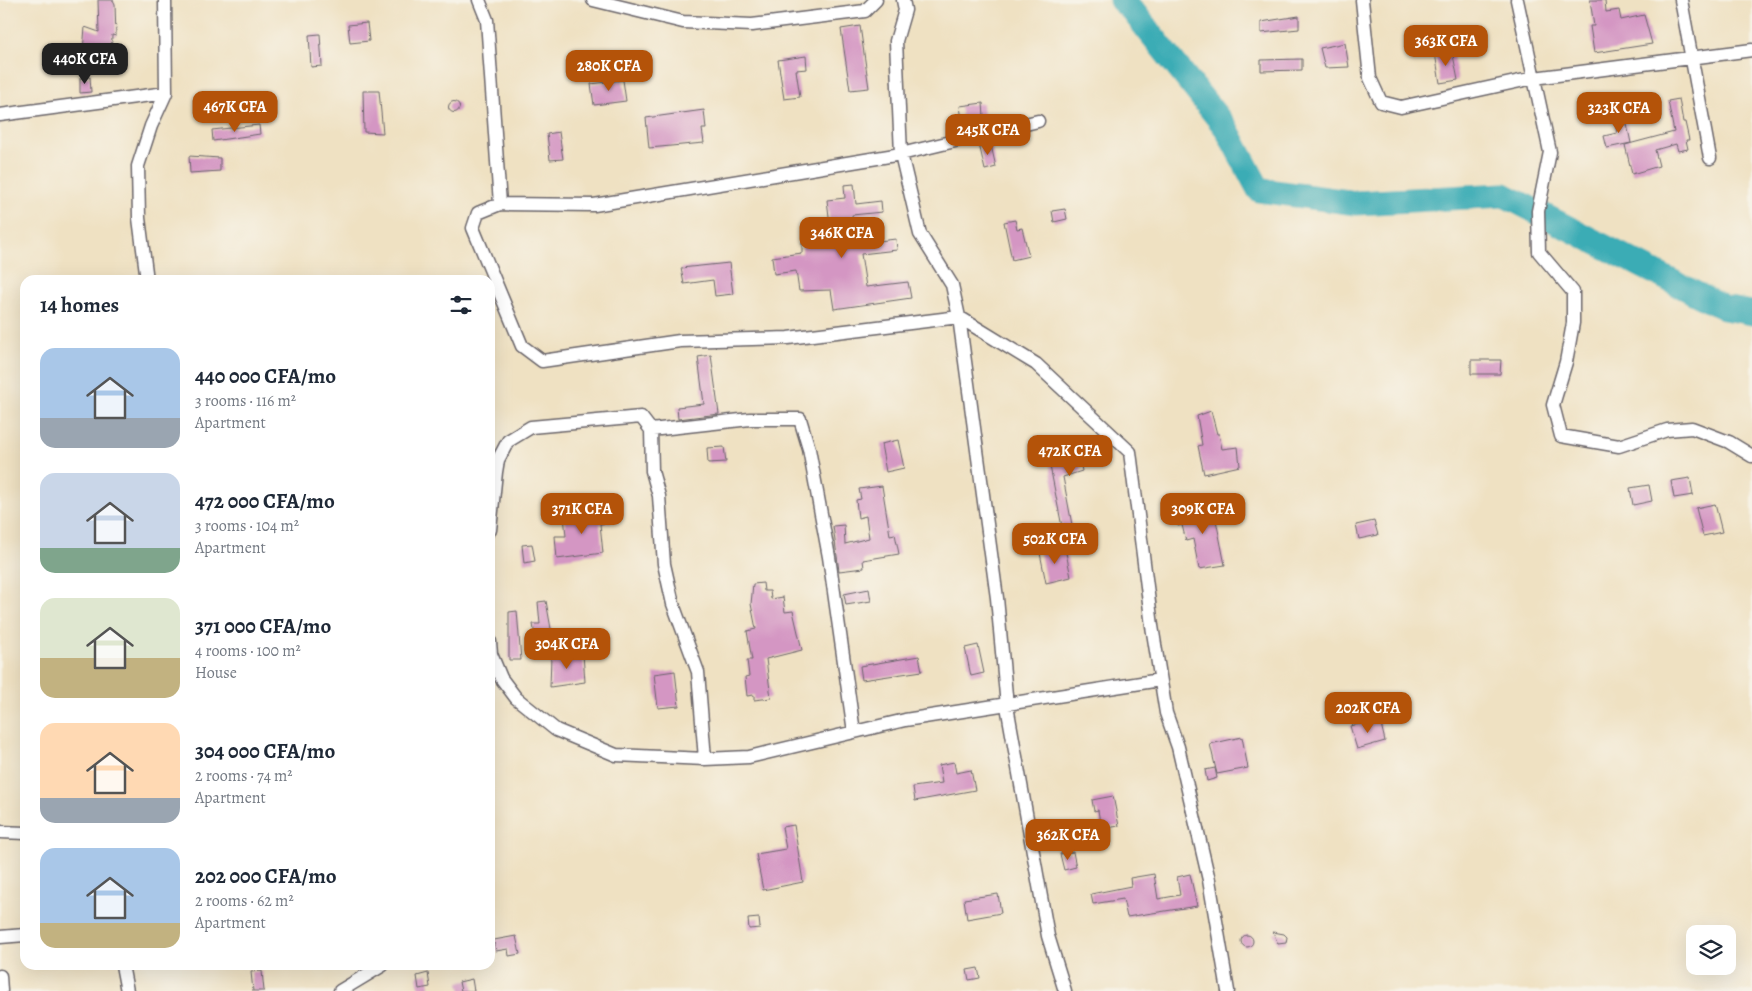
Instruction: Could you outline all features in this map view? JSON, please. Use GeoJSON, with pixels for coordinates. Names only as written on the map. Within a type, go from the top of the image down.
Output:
{"type":"FeatureCollection","features":[{"type":"Feature","properties":{"kind":"street"},"geometry":{"type":"LineString","coordinates":[[146,275],[139,218],[138,166],[144,146],[166,93],[166,0]]}},
{"type":"Feature","properties":{"kind":"street"},"geometry":{"type":"LineString","coordinates":[[479,0],[487,20],[500,204]]}},
{"type":"Feature","properties":{"kind":"street"},"geometry":{"type":"LineString","coordinates":[[593,0],[683,22],[752,25],[865,11],[876,0]]}},
{"type":"Feature","properties":{"kind":"street"},"geometry":{"type":"LineString","coordinates":[[903,0],[905,10],[896,41],[901,154],[920,234],[952,285],[959,317],[997,598],[1007,706],[1048,936],[1065,991]]}},
{"type":"Feature","properties":{"kind":"street"},"geometry":{"type":"LineString","coordinates":[[1362,0],[1370,78],[1381,102],[1401,106],[1534,78],[1752,50]]}},
{"type":"Feature","properties":{"kind":"street"},"geometry":{"type":"LineString","coordinates":[[1517,0],[1550,152],[1538,211],[1539,252],[1560,274],[1573,292],[1572,323],[1566,362],[1553,405],[1560,436],[1619,446],[1667,430],[1692,428],[1729,442],[1752,456]]}},
{"type":"Feature","properties":{"kind":"street"},"geometry":{"type":"LineString","coordinates":[[1681,0],[1710,158]]}},
{"type":"Feature","properties":{"kind":"street"},"geometry":{"type":"LineString","coordinates":[[0,115],[166,93]]}},
{"type":"Feature","properties":{"kind":"street"},"geometry":{"type":"LineString","coordinates":[[493,275],[473,228],[478,213],[500,204],[594,205],[901,154],[1038,121]]}},
{"type":"Feature","properties":{"kind":"street"},"geometry":{"type":"LineString","coordinates":[[495,281],[522,346],[542,361],[680,341],[788,338],[959,317],[1036,364],[1130,452],[1160,680],[1166,713],[1178,747],[1209,880],[1228,991]]}},
{"type":"Feature","properties":{"kind":"street"},"geometry":{"type":"LineString","coordinates":[[495,486],[498,460],[508,441],[531,427],[640,417],[651,430],[652,471],[661,515],[664,564],[672,604],[698,672],[705,759]]}},
{"type":"Feature","properties":{"kind":"street"},"geometry":{"type":"LineString","coordinates":[[651,430],[750,419],[800,420],[809,448],[829,557],[854,732]]}},
{"type":"Feature","properties":{"kind":"street"},"geometry":{"type":"LineString","coordinates":[[495,664],[501,678],[516,698],[556,730],[616,755],[705,759],[749,757],[906,720],[1007,706],[1160,680]]}},
{"type":"Feature","properties":{"kind":"street"},"geometry":{"type":"LineString","coordinates":[[0,832],[20,833]]}},
{"type":"Feature","properties":{"kind":"street"},"geometry":{"type":"LineString","coordinates":[[0,936],[20,935]]}},
{"type":"Feature","properties":{"kind":"street"},"geometry":{"type":"LineString","coordinates":[[123,970],[127,991]]}},
{"type":"Feature","properties":{"kind":"street"},"geometry":{"type":"LineString","coordinates":[[340,991],[375,970]]}},
{"type":"Feature","properties":{"kind":"street"},"geometry":{"type":"LineString","coordinates":[[0,976],[1,991]]}},
{"type":"Feature","properties":{"kind":"building"},"geometry":{"type":"Polygon","coordinates":[[[98,0],[113,0],[115,4],[116,36],[112,35],[111,64],[82,63],[85,27],[99,32],[98,0]]]}},
{"type":"Feature","properties":{"kind":"building"},"geometry":{"type":"Polygon","coordinates":[[[1590,0],[1605,0],[1606,12],[1619,10],[1621,20],[1644,15],[1652,44],[1594,53],[1590,26],[1594,26],[1590,0]]]}},
{"type":"Feature","properties":{"kind":"building"},"geometry":{"type":"Polygon","coordinates":[[[1299,16],[1299,29],[1261,33],[1261,22],[1299,16]]]}},
{"type":"Feature","properties":{"kind":"building"},"geometry":{"type":"Polygon","coordinates":[[[367,23],[369,41],[350,43],[348,25],[367,23]]]}},
{"type":"Feature","properties":{"kind":"building"},"geometry":{"type":"Polygon","coordinates":[[[860,26],[869,88],[850,90],[841,29],[860,26]]]}},
{"type":"Feature","properties":{"kind":"building"},"geometry":{"type":"Polygon","coordinates":[[[320,34],[322,66],[311,67],[309,35],[320,34]]]}},
{"type":"Feature","properties":{"kind":"building"},"geometry":{"type":"Polygon","coordinates":[[[1345,43],[1349,67],[1325,68],[1320,48],[1345,43]]]}},
{"type":"Feature","properties":{"kind":"building"},"geometry":{"type":"Polygon","coordinates":[[[1452,50],[1458,80],[1440,83],[1435,53],[1452,50]]]}},
{"type":"Feature","properties":{"kind":"building"},"geometry":{"type":"Polygon","coordinates":[[[806,56],[807,69],[796,70],[800,97],[784,99],[778,60],[806,56]]]}},
{"type":"Feature","properties":{"kind":"building"},"geometry":{"type":"Polygon","coordinates":[[[1302,59],[1302,70],[1261,71],[1261,60],[1302,59]]]}},
{"type":"Feature","properties":{"kind":"building"},"geometry":{"type":"Polygon","coordinates":[[[90,77],[91,92],[80,93],[80,78],[90,77]]]}},
{"type":"Feature","properties":{"kind":"building"},"geometry":{"type":"Polygon","coordinates":[[[623,80],[626,101],[594,105],[591,84],[623,80]]]}},
{"type":"Feature","properties":{"kind":"building"},"geometry":{"type":"Polygon","coordinates":[[[363,91],[379,91],[383,133],[364,132],[363,91]]]}},
{"type":"Feature","properties":{"kind":"building"},"geometry":{"type":"Polygon","coordinates":[[[1679,99],[1683,122],[1685,122],[1689,140],[1686,140],[1688,149],[1678,151],[1676,144],[1655,150],[1659,166],[1632,174],[1625,145],[1674,132],[1668,101],[1679,99]]]}},
{"type":"Feature","properties":{"kind":"building"},"geometry":{"type":"Polygon","coordinates":[[[454,101],[460,107],[454,113],[448,107],[454,101]]]}},
{"type":"Feature","properties":{"kind":"building"},"geometry":{"type":"Polygon","coordinates":[[[983,103],[984,117],[962,120],[960,106],[983,103]]]}},
{"type":"Feature","properties":{"kind":"building"},"geometry":{"type":"Polygon","coordinates":[[[704,110],[706,129],[702,129],[704,143],[649,148],[646,118],[704,110]]]}},
{"type":"Feature","properties":{"kind":"building"},"geometry":{"type":"Polygon","coordinates":[[[1625,115],[1631,143],[1607,148],[1604,136],[1617,133],[1614,117],[1625,115]]]}},
{"type":"Feature","properties":{"kind":"building"},"geometry":{"type":"Polygon","coordinates":[[[259,125],[260,134],[213,141],[212,130],[259,125]]]}},
{"type":"Feature","properties":{"kind":"building"},"geometry":{"type":"Polygon","coordinates":[[[559,132],[563,159],[550,160],[547,134],[559,132]]]}},
{"type":"Feature","properties":{"kind":"building"},"geometry":{"type":"Polygon","coordinates":[[[990,141],[996,167],[985,170],[979,144],[990,141]]]}},
{"type":"Feature","properties":{"kind":"building"},"geometry":{"type":"Polygon","coordinates":[[[189,156],[220,158],[220,171],[190,173],[189,156]]]}},
{"type":"Feature","properties":{"kind":"building"},"geometry":{"type":"Polygon","coordinates":[[[854,184],[856,204],[881,201],[882,212],[852,215],[855,238],[861,237],[861,243],[896,239],[897,250],[861,254],[866,287],[908,282],[911,298],[834,309],[831,290],[799,291],[796,271],[774,274],[772,257],[802,253],[802,243],[832,241],[827,200],[845,198],[844,185],[854,184]]]}},
{"type":"Feature","properties":{"kind":"building"},"geometry":{"type":"Polygon","coordinates":[[[1065,209],[1067,219],[1054,222],[1052,211],[1065,209]]]}},
{"type":"Feature","properties":{"kind":"building"},"geometry":{"type":"Polygon","coordinates":[[[1015,220],[1017,229],[1022,228],[1029,256],[1012,260],[1004,222],[1015,220]]]}},
{"type":"Feature","properties":{"kind":"building"},"geometry":{"type":"Polygon","coordinates":[[[729,263],[733,294],[715,296],[713,280],[684,284],[681,268],[729,263]]]}},
{"type":"Feature","properties":{"kind":"building"},"geometry":{"type":"Polygon","coordinates":[[[711,355],[719,414],[678,419],[677,407],[704,404],[698,357],[711,355]]]}},
{"type":"Feature","properties":{"kind":"building"},"geometry":{"type":"Polygon","coordinates":[[[1471,360],[1501,360],[1500,374],[1471,374],[1471,360]]]}},
{"type":"Feature","properties":{"kind":"building"},"geometry":{"type":"Polygon","coordinates":[[[1211,411],[1222,449],[1238,447],[1240,466],[1204,474],[1198,446],[1202,445],[1197,416],[1211,411]]]}},
{"type":"Feature","properties":{"kind":"building"},"geometry":{"type":"Polygon","coordinates":[[[898,440],[904,468],[886,472],[881,444],[898,440]]]}},
{"type":"Feature","properties":{"kind":"building"},"geometry":{"type":"Polygon","coordinates":[[[1099,446],[1102,462],[1081,466],[1082,471],[1063,477],[1073,530],[1063,532],[1048,456],[1099,446]]]}},
{"type":"Feature","properties":{"kind":"building"},"geometry":{"type":"Polygon","coordinates":[[[724,447],[726,462],[708,463],[707,448],[724,447]]]}},
{"type":"Feature","properties":{"kind":"building"},"geometry":{"type":"Polygon","coordinates":[[[1690,478],[1693,495],[1674,498],[1671,481],[1690,478]]]}},
{"type":"Feature","properties":{"kind":"building"},"geometry":{"type":"Polygon","coordinates":[[[1649,485],[1652,501],[1633,505],[1630,488],[1649,485]]]}},
{"type":"Feature","properties":{"kind":"building"},"geometry":{"type":"Polygon","coordinates":[[[882,486],[890,535],[895,534],[899,554],[863,560],[864,568],[839,571],[833,526],[844,525],[845,544],[869,538],[866,516],[858,518],[856,500],[861,499],[859,489],[882,486]]]}},
{"type":"Feature","properties":{"kind":"building"},"geometry":{"type":"Polygon","coordinates":[[[1715,504],[1722,532],[1703,536],[1696,508],[1715,504]]]}},
{"type":"Feature","properties":{"kind":"building"},"geometry":{"type":"Polygon","coordinates":[[[1213,505],[1225,565],[1199,569],[1193,539],[1186,541],[1182,525],[1178,526],[1175,513],[1213,505]]]}},
{"type":"Feature","properties":{"kind":"building"},"geometry":{"type":"Polygon","coordinates":[[[609,509],[611,522],[600,524],[603,553],[557,559],[555,536],[566,536],[564,516],[598,513],[598,511],[609,509]]]}},
{"type":"Feature","properties":{"kind":"building"},"geometry":{"type":"Polygon","coordinates":[[[1374,521],[1378,535],[1359,539],[1356,525],[1374,521]]]}},
{"type":"Feature","properties":{"kind":"building"},"geometry":{"type":"Polygon","coordinates":[[[532,544],[535,561],[524,563],[522,545],[532,544]]]}},
{"type":"Feature","properties":{"kind":"building"},"geometry":{"type":"Polygon","coordinates":[[[1065,548],[1071,577],[1046,583],[1040,553],[1065,548]]]}},
{"type":"Feature","properties":{"kind":"building"},"geometry":{"type":"Polygon","coordinates":[[[763,583],[764,591],[770,591],[771,599],[783,597],[785,612],[793,611],[802,650],[766,659],[771,698],[754,700],[754,695],[747,696],[745,677],[749,676],[747,660],[752,660],[747,631],[756,629],[751,604],[753,584],[763,583]]]}},
{"type":"Feature","properties":{"kind":"building"},"geometry":{"type":"Polygon","coordinates":[[[869,589],[871,601],[846,605],[844,594],[869,589]]]}},
{"type":"Feature","properties":{"kind":"building"},"geometry":{"type":"Polygon","coordinates":[[[546,601],[555,651],[538,654],[533,624],[540,624],[538,602],[546,601]]]}},
{"type":"Feature","properties":{"kind":"building"},"geometry":{"type":"Polygon","coordinates":[[[517,611],[521,660],[509,660],[509,612],[517,611]]]}},
{"type":"Feature","properties":{"kind":"building"},"geometry":{"type":"Polygon","coordinates":[[[978,645],[984,673],[971,676],[965,648],[978,645]]]}},
{"type":"Feature","properties":{"kind":"building"},"geometry":{"type":"Polygon","coordinates":[[[583,654],[585,682],[550,687],[551,656],[583,654]]]}},
{"type":"Feature","properties":{"kind":"building"},"geometry":{"type":"Polygon","coordinates":[[[919,656],[922,671],[862,680],[860,666],[919,656]]]}},
{"type":"Feature","properties":{"kind":"building"},"geometry":{"type":"Polygon","coordinates":[[[675,671],[679,706],[658,708],[654,674],[675,671]]]}},
{"type":"Feature","properties":{"kind":"building"},"geometry":{"type":"Polygon","coordinates":[[[1380,720],[1385,741],[1357,749],[1350,726],[1380,720]]]}},
{"type":"Feature","properties":{"kind":"building"},"geometry":{"type":"Polygon","coordinates":[[[1242,737],[1248,768],[1217,774],[1210,744],[1242,737]]]}},
{"type":"Feature","properties":{"kind":"building"},"geometry":{"type":"Polygon","coordinates":[[[954,762],[956,773],[971,770],[975,790],[915,801],[913,787],[942,783],[939,765],[954,762]]]}},
{"type":"Feature","properties":{"kind":"building"},"geometry":{"type":"Polygon","coordinates":[[[1215,768],[1217,778],[1207,781],[1205,770],[1215,768]]]}},
{"type":"Feature","properties":{"kind":"building"},"geometry":{"type":"Polygon","coordinates":[[[1113,796],[1119,826],[1101,829],[1098,810],[1094,811],[1092,800],[1113,796]]]}},
{"type":"Feature","properties":{"kind":"building"},"geometry":{"type":"Polygon","coordinates":[[[794,825],[803,882],[763,890],[756,854],[786,849],[782,827],[794,825]]]}},
{"type":"Feature","properties":{"kind":"building"},"geometry":{"type":"Polygon","coordinates":[[[1073,852],[1076,867],[1064,870],[1060,854],[1073,852]]]}},
{"type":"Feature","properties":{"kind":"building"},"geometry":{"type":"Polygon","coordinates":[[[1154,874],[1158,899],[1180,895],[1177,877],[1190,874],[1197,906],[1127,917],[1123,899],[1093,904],[1091,894],[1131,886],[1130,878],[1154,874]]]}},
{"type":"Feature","properties":{"kind":"building"},"geometry":{"type":"Polygon","coordinates":[[[998,894],[1001,913],[967,919],[964,899],[998,894]]]}},
{"type":"Feature","properties":{"kind":"building"},"geometry":{"type":"Polygon","coordinates":[[[759,918],[760,928],[749,929],[748,919],[759,918]]]}},
{"type":"Feature","properties":{"kind":"building"},"geometry":{"type":"Polygon","coordinates":[[[1273,932],[1284,934],[1287,937],[1286,943],[1278,944],[1273,932]]]}},
{"type":"Feature","properties":{"kind":"building"},"geometry":{"type":"Polygon","coordinates":[[[1249,935],[1252,936],[1252,946],[1245,947],[1242,946],[1241,939],[1242,936],[1249,935]]]}},
{"type":"Feature","properties":{"kind":"building"},"geometry":{"type":"Polygon","coordinates":[[[516,936],[520,954],[509,956],[508,949],[496,951],[495,940],[516,936]]]}},
{"type":"Feature","properties":{"kind":"building"},"geometry":{"type":"Polygon","coordinates":[[[978,968],[980,978],[969,980],[967,970],[978,968]]]}},
{"type":"Feature","properties":{"kind":"building"},"geometry":{"type":"Polygon","coordinates":[[[262,971],[264,991],[253,991],[251,972],[262,971]]]}},
{"type":"Feature","properties":{"kind":"building"},"geometry":{"type":"Polygon","coordinates":[[[428,973],[430,987],[419,989],[417,976],[428,973]]]}},
{"type":"Feature","properties":{"kind":"building"},"geometry":{"type":"Polygon","coordinates":[[[472,979],[474,991],[461,991],[459,982],[472,979]]]}},
{"type":"Feature","properties":{"kind":"waterway"},"geometry":{"type":"LineString","coordinates":[[1121,0],[1132,10],[1226,128],[1259,190],[1356,203],[1504,195],[1724,308],[1752,313]]}}]}
